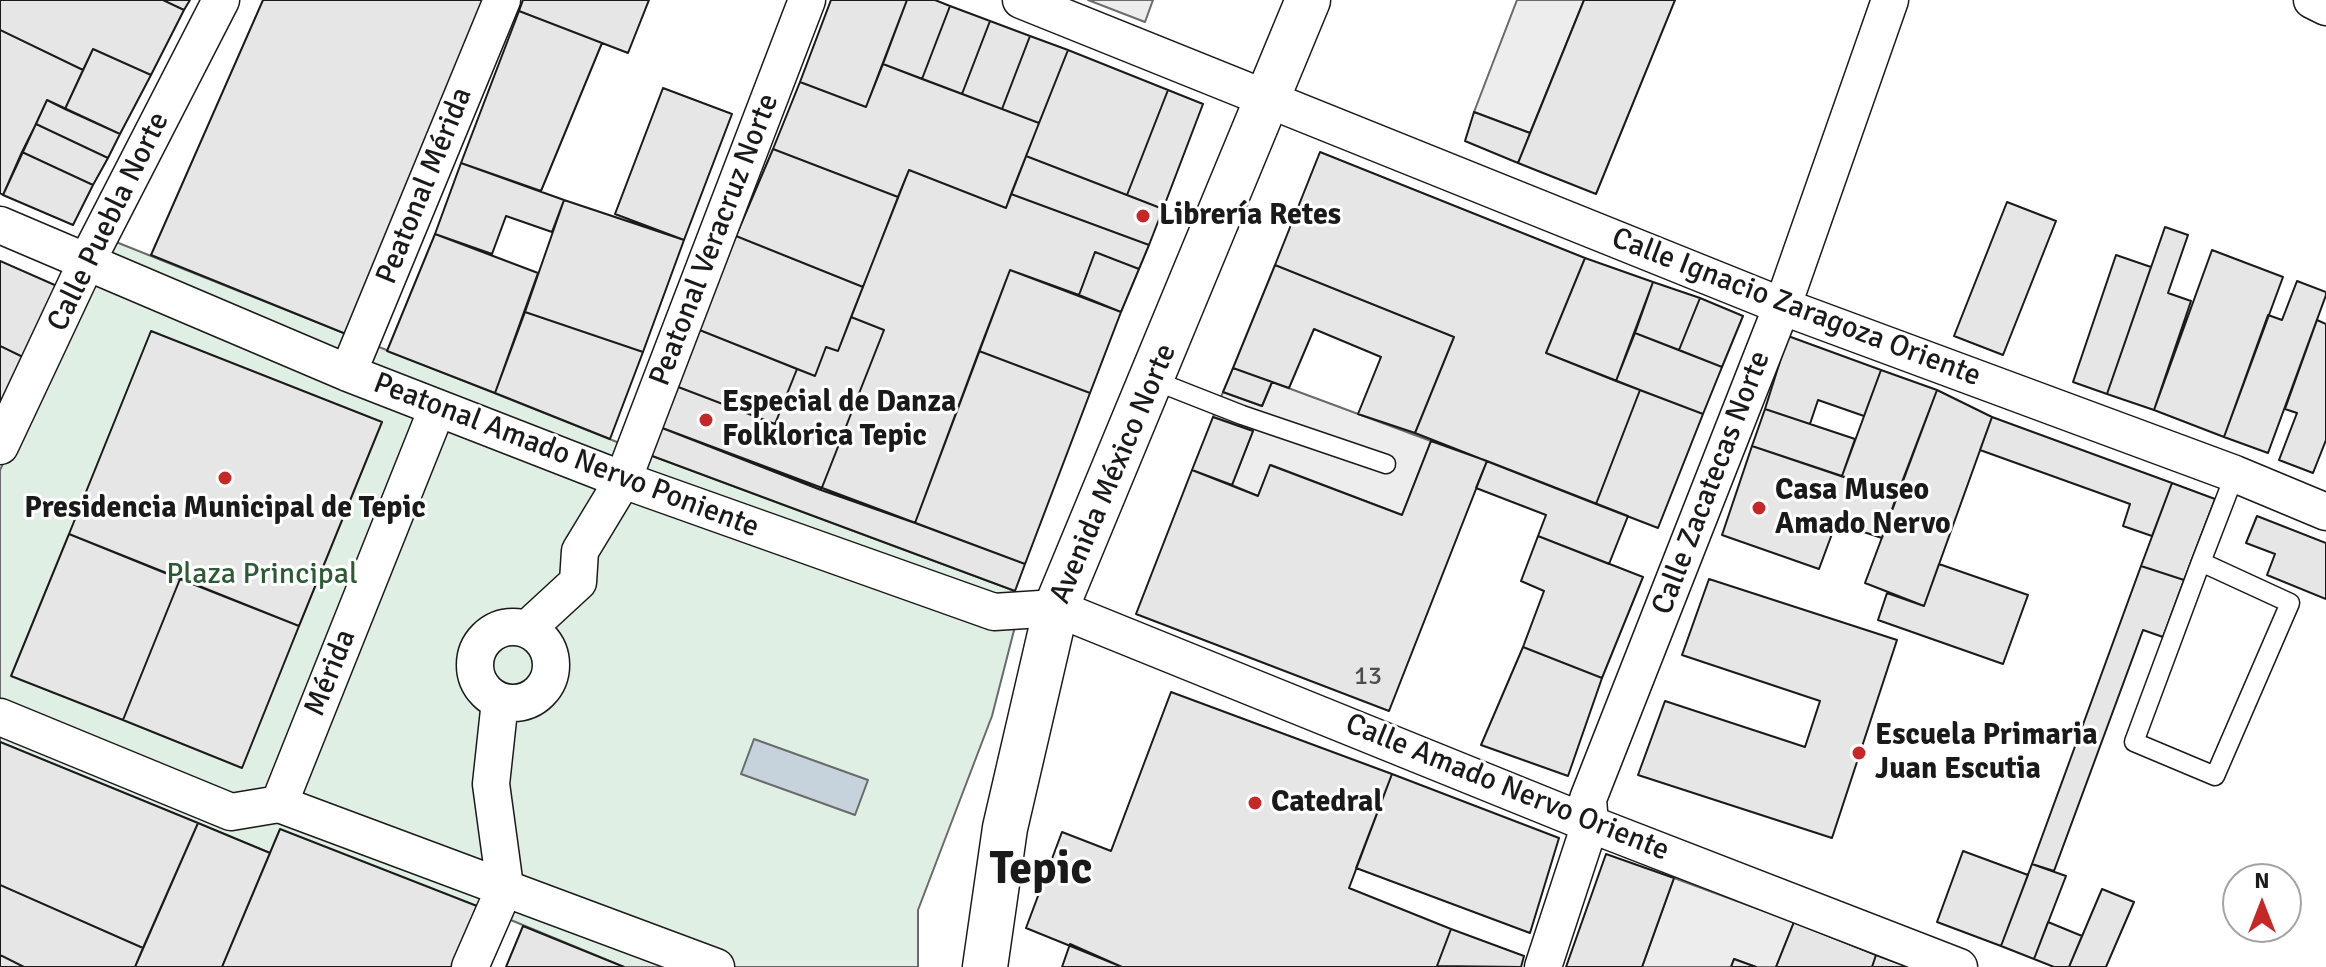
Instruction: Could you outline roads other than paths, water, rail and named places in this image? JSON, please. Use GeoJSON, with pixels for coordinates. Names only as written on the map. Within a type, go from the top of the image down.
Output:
{"type":"FeatureCollection","features":[{"type":"Feature","properties":{"kind":"main road","name":"Avenida México Norte"},"geometry":{"type":"LineString","coordinates":[[985,967],[1005,828],[1056,608],[1308,0]]}},
{"type":"Feature","properties":{"kind":"street","name":"Calle Puebla Norte"},"geometry":{"type":"LineString","coordinates":[[0,446],[87,261],[221,0]]}},
{"type":"Feature","properties":{"kind":"street","name":"Peatonal Mérida"},"geometry":{"type":"LineString","coordinates":[[348,373],[502,0]]}},
{"type":"Feature","properties":{"kind":"street","name":"Peatonal Veracruz Norte"},"geometry":{"type":"LineString","coordinates":[[527,629],[578,582],[580,551],[623,480],[807,0]]}},
{"type":"Feature","properties":{"kind":"street","name":"Calle Ignacio Zaragoza Oriente"},"geometry":{"type":"LineString","coordinates":[[1021,0],[1781,305],[2235,474],[2326,512]]}},
{"type":"Feature","properties":{"kind":"street","name":"Calle Zacatecas Norte"},"geometry":{"type":"LineString","coordinates":[[1543,967],[1590,824],[1588,799],[1781,305],[1890,0]]}},
{"type":"Feature","properties":{"kind":"street"},"geometry":{"type":"LineString","coordinates":[[2312,0],[2326,7]]}},
{"type":"Feature","properties":{"kind":"street","name":"Peatonal Amado Nervo Poniente"},"geometry":{"type":"LineString","coordinates":[[0,225],[348,373],[623,480],[994,612],[1056,608]]}},
{"type":"Feature","properties":{"kind":"street","name":"Mérida"},"geometry":{"type":"LineString","coordinates":[[279,804],[437,409]]}},
{"type":"Feature","properties":{"kind":"street","name":"Calle Amado Nervo Oriente"},"geometry":{"type":"LineString","coordinates":[[1056,608],[1590,824],[1959,967]]}},
{"type":"Feature","properties":{"kind":"street"},"geometry":{"type":"LineString","coordinates":[[499,629],[527,629],[547,648],[552,661],[550,676],[533,698],[520,703],[500,701],[482,688],[476,675],[478,647],[499,629]]}},
{"type":"Feature","properties":{"kind":"street"},"geometry":{"type":"LineString","coordinates":[[470,967],[505,887],[491,784],[500,701]]}},
{"type":"Feature","properties":{"kind":"street"},"geometry":{"type":"LineString","coordinates":[[0,717],[231,812],[279,804],[716,967]]}},
{"type":"Feature","properties":{"kind":"lane"},"geometry":{"type":"LineString","coordinates":[[1153,380],[1242,415],[1386,464]]}},
{"type":"Feature","properties":{"kind":"lane"},"geometry":{"type":"LineString","coordinates":[[2201,562],[2290,603],[2215,776],[2134,742],[2201,562],[2235,474]]}},
{"type":"Feature","properties":{"kind":"place","name":"Librería Retes"},"geometry":{"type":"Point","coordinates":[1143,216]}},
{"type":"Feature","properties":{"kind":"place","name":"Especial de Danza Folklorica Tepic"},"geometry":{"type":"Point","coordinates":[706,420]}},
{"type":"Feature","properties":{"kind":"place","name":"Presidencia Municipal de Tepic"},"geometry":{"type":"Point","coordinates":[225,478]}},
{"type":"Feature","properties":{"kind":"place","name":"Casa Museo Amado Nervo"},"geometry":{"type":"Point","coordinates":[1759,508]}},
{"type":"Feature","properties":{"kind":"place","name":"Escuela Primaria Juan Escutia"},"geometry":{"type":"Point","coordinates":[1859,753]}},
{"type":"Feature","properties":{"kind":"place","name":"Catedral"},"geometry":{"type":"Point","coordinates":[1255,803]}},
{"type":"Feature","properties":{"kind":"district","name":"Tepic"},"geometry":{"type":"Point","coordinates":[1041,871]}},
{"type":"Feature","properties":{"kind":"park label","name":"Plaza Principal"},"geometry":{"type":"Point","coordinates":[262,575]}}]}
